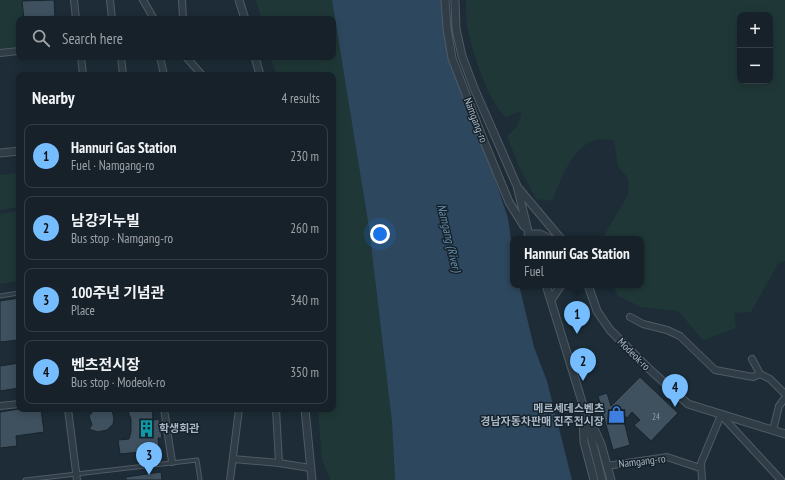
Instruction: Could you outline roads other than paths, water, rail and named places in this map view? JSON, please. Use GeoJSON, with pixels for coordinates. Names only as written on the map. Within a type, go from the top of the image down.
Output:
{"type":"FeatureCollection","features":[{"type":"Feature","properties":{"kind":"street"},"geometry":{"type":"LineString","coordinates":[[74,0],[76,16]]}},
{"type":"Feature","properties":{"kind":"street"},"geometry":{"type":"LineString","coordinates":[[110,0],[112,16]]}},
{"type":"Feature","properties":{"kind":"street"},"geometry":{"type":"LineString","coordinates":[[143,0],[152,16]]}},
{"type":"Feature","properties":{"kind":"street"},"geometry":{"type":"LineString","coordinates":[[182,0],[183,16]]}},
{"type":"Feature","properties":{"kind":"street"},"geometry":{"type":"LineString","coordinates":[[240,0],[244,16]]}},
{"type":"Feature","properties":{"kind":"street","name":"Namgang-ro"},"geometry":{"type":"LineString","coordinates":[[445,0],[447,28],[452,58],[509,202],[529,236]]}},
{"type":"Feature","properties":{"kind":"street","name":"Namgang-ro"},"geometry":{"type":"LineString","coordinates":[[454,0],[456,29],[462,56],[516,186],[529,236]]}},
{"type":"Feature","properties":{"kind":"street"},"geometry":{"type":"LineString","coordinates":[[0,53],[16,51]]}},
{"type":"Feature","properties":{"kind":"street"},"geometry":{"type":"LineString","coordinates":[[81,60],[83,72]]}},
{"type":"Feature","properties":{"kind":"street"},"geometry":{"type":"LineString","coordinates":[[121,60],[123,72]]}},
{"type":"Feature","properties":{"kind":"street"},"geometry":{"type":"LineString","coordinates":[[161,60],[163,72]]}},
{"type":"Feature","properties":{"kind":"street"},"geometry":{"type":"LineString","coordinates":[[189,60],[199,72]]}},
{"type":"Feature","properties":{"kind":"street"},"geometry":{"type":"LineString","coordinates":[[256,60],[259,72]]}},
{"type":"Feature","properties":{"kind":"street"},"geometry":{"type":"LineString","coordinates":[[0,153],[16,151]]}},
{"type":"Feature","properties":{"kind":"street"},"geometry":{"type":"LineString","coordinates":[[516,186],[559,236]]}},
{"type":"Feature","properties":{"kind":"street"},"geometry":{"type":"LineString","coordinates":[[529,236],[540,234],[544,236]]}},
{"type":"Feature","properties":{"kind":"street"},"geometry":{"type":"LineString","coordinates":[[547,288],[583,405],[602,480]]}},
{"type":"Feature","properties":{"kind":"street"},"geometry":{"type":"LineString","coordinates":[[551,300],[559,288]]}},
{"type":"Feature","properties":{"kind":"street","name":"Modeok-ro"},"geometry":{"type":"LineString","coordinates":[[589,288],[597,311],[610,330],[647,367],[688,404],[785,434]]}},
{"type":"Feature","properties":{"kind":"street"},"geometry":{"type":"LineString","coordinates":[[630,317],[643,324],[667,330],[680,336],[708,365],[715,370],[753,378],[760,374]]}},
{"type":"Feature","properties":{"kind":"street"},"geometry":{"type":"LineString","coordinates":[[752,359],[760,374],[770,380],[785,394]]}},
{"type":"Feature","properties":{"kind":"street"},"geometry":{"type":"LineString","coordinates":[[773,430],[779,406],[785,398]]}},
{"type":"Feature","properties":{"kind":"street"},"geometry":{"type":"LineString","coordinates":[[0,406],[16,404]]}},
{"type":"Feature","properties":{"kind":"street"},"geometry":{"type":"LineString","coordinates":[[583,405],[601,444],[611,480]]}},
{"type":"Feature","properties":{"kind":"street"},"geometry":{"type":"LineString","coordinates":[[583,405],[584,442],[594,480]]}},
{"type":"Feature","properties":{"kind":"street"},"geometry":{"type":"LineString","coordinates":[[68,412],[77,477]]}},
{"type":"Feature","properties":{"kind":"street"},"geometry":{"type":"LineString","coordinates":[[164,412],[172,462]]}},
{"type":"Feature","properties":{"kind":"street"},"geometry":{"type":"LineString","coordinates":[[230,480],[239,412]]}},
{"type":"Feature","properties":{"kind":"street"},"geometry":{"type":"LineString","coordinates":[[276,412],[279,463]]}},
{"type":"Feature","properties":{"kind":"street"},"geometry":{"type":"LineString","coordinates":[[305,412],[312,480]]}},
{"type":"Feature","properties":{"kind":"street"},"geometry":{"type":"LineString","coordinates":[[702,480],[700,468],[721,415],[781,480]]}},
{"type":"Feature","properties":{"kind":"street","name":"Namgang-ro"},"geometry":{"type":"LineString","coordinates":[[607,466],[667,457],[700,468]]}},
{"type":"Feature","properties":{"kind":"street"},"geometry":{"type":"LineString","coordinates":[[233,459],[279,463],[310,468]]}},
{"type":"Feature","properties":{"kind":"street"},"geometry":{"type":"LineString","coordinates":[[310,468],[317,480]]}},
{"type":"Feature","properties":{"kind":"lane"},"geometry":{"type":"LineString","coordinates":[[0,296],[16,293]]}},
{"type":"Feature","properties":{"kind":"lane"},"geometry":{"type":"LineString","coordinates":[[25,480],[77,477],[172,462],[197,460],[200,480]]}},
{"type":"Feature","properties":{"kind":"water","name":"Namgang (River)"},"geometry":{"type":"Polygon","coordinates":[[[332,0],[448,0],[449,44],[508,218],[510,236],[510,288],[520,288],[534,347],[547,381],[572,480],[395,480],[392,422],[369,228],[336,25],[336,16],[335,16],[332,0]]]}},
{"type":"Feature","properties":{"kind":"place","name":"Hannuri Gas Station"},"geometry":{"type":"Point","coordinates":[577,334]}},
{"type":"Feature","properties":{"kind":"place","name":"남강카누빌"},"geometry":{"type":"Point","coordinates":[583,381]}},
{"type":"Feature","properties":{"kind":"place","name":"벤츠전시장"},"geometry":{"type":"Point","coordinates":[675,407]}},
{"type":"Feature","properties":{"kind":"place","name":"메르세데스벤츠 경남자동차판매 진주전시장"},"geometry":{"type":"Point","coordinates":[617,414]}},
{"type":"Feature","properties":{"kind":"place","name":"학생회관"},"geometry":{"type":"Point","coordinates":[146,428]}},
{"type":"Feature","properties":{"kind":"place","name":"100주년 기념관"},"geometry":{"type":"Point","coordinates":[149,475]}}]}
